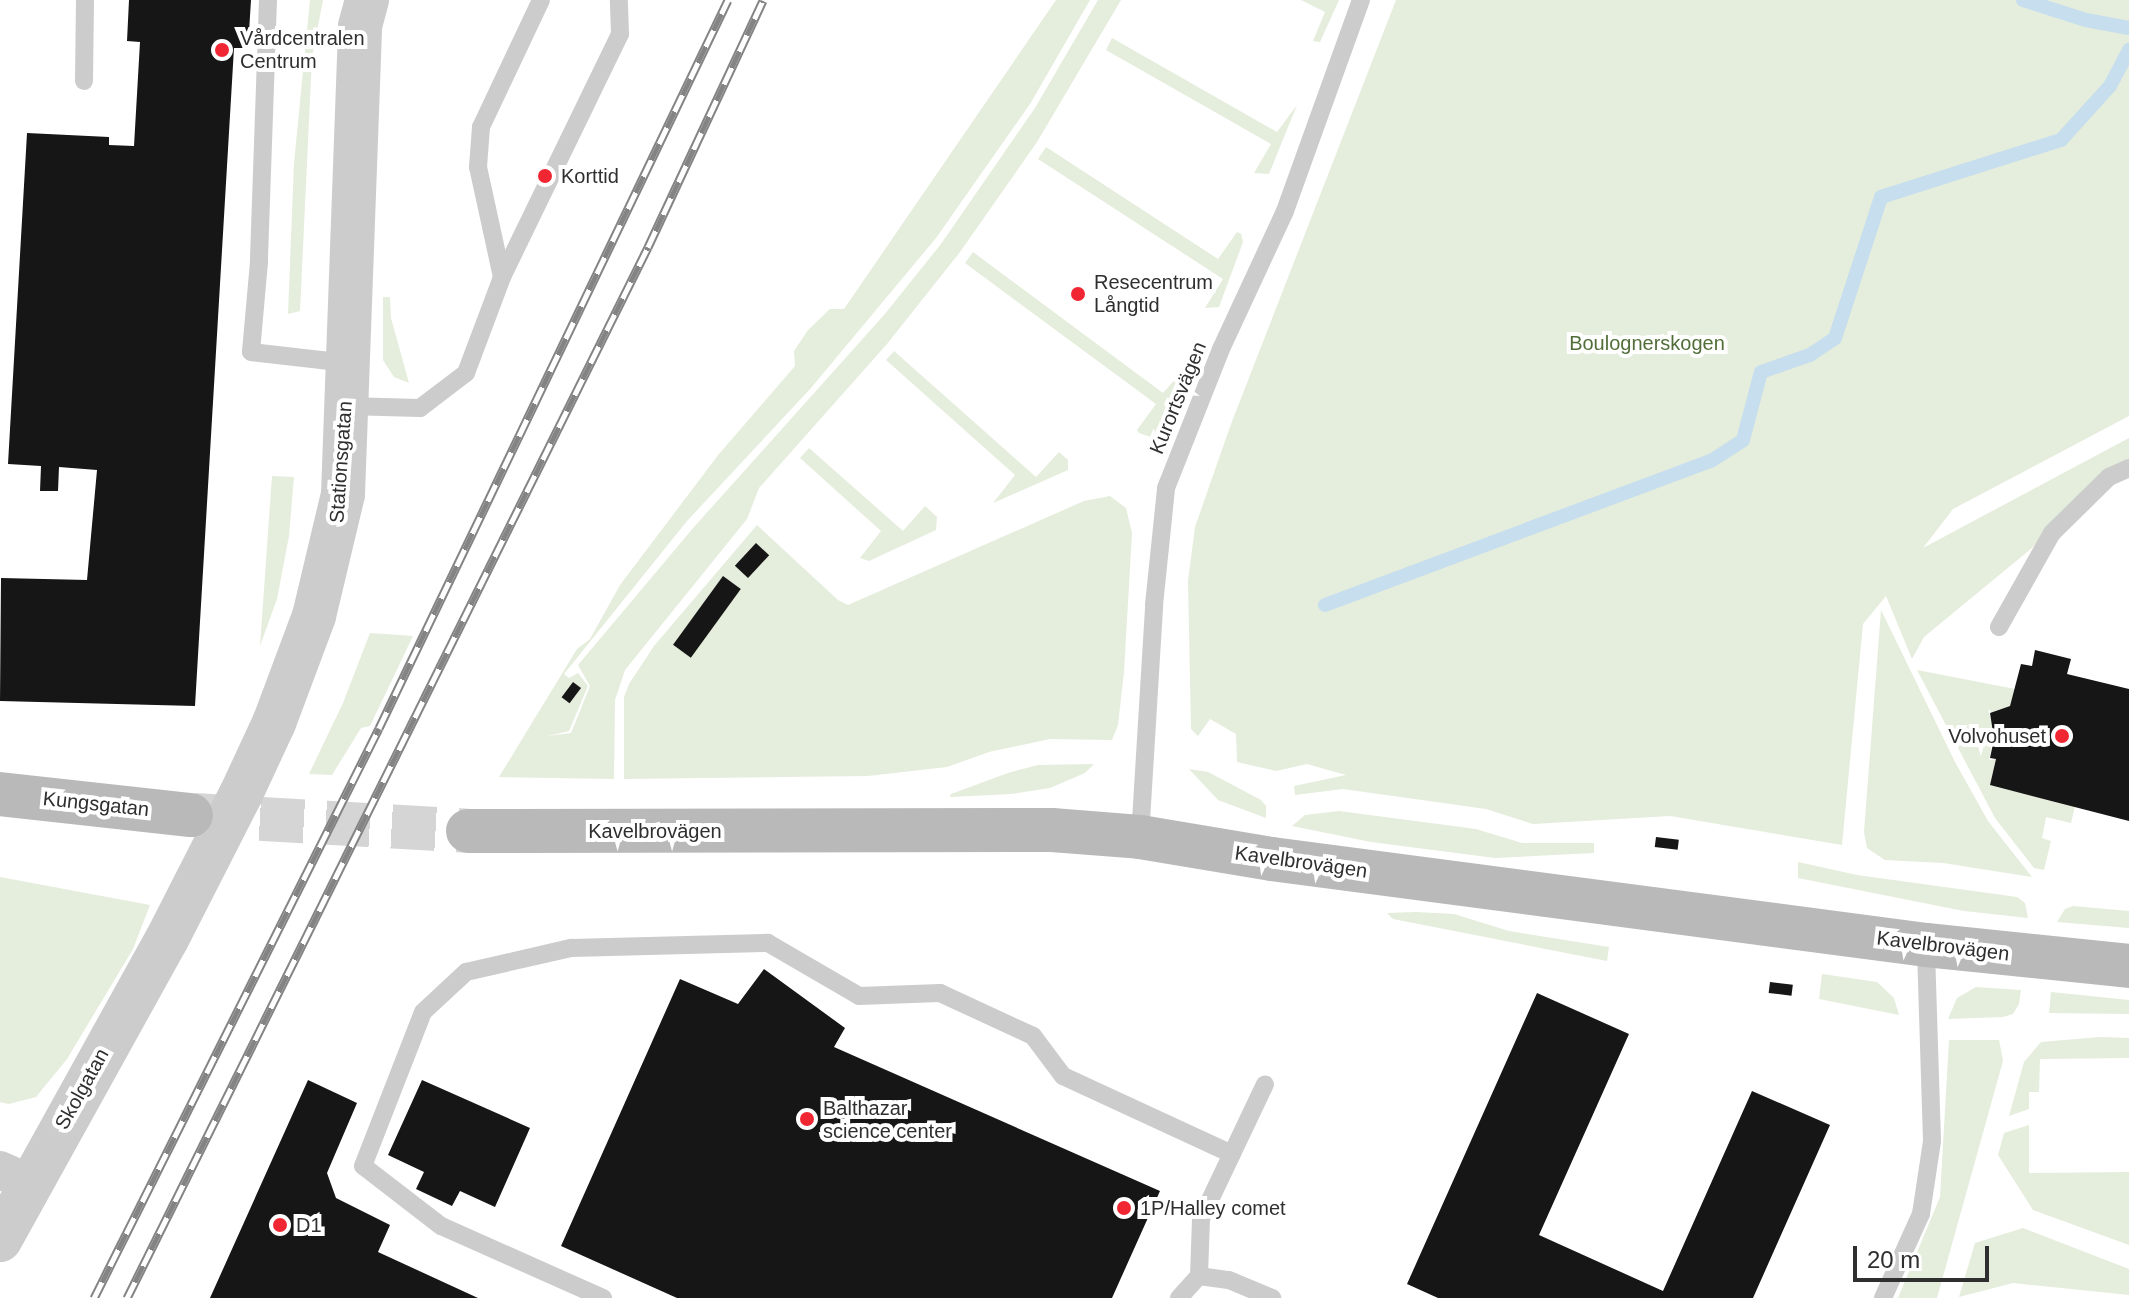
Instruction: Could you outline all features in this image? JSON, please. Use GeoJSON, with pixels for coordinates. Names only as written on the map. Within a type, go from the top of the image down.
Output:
{"type":"FeatureCollection","features":[{"type":"Feature","properties":{"kind":"main road","name":"Kungsgatan"},"geometry":{"type":"LineString","coordinates":[[0,794],[191,815]]}},
{"type":"Feature","properties":{"kind":"main road","name":"Kavelbrovägen"},"geometry":{"type":"LineString","coordinates":[[468,831],[1052,830],[1140,837],[1272,859],[1926,945],[2129,966]]}},
{"type":"Feature","properties":{"kind":"street","name":"Stationsgatan"},"geometry":{"type":"LineString","coordinates":[[167,939],[267,737],[303,650],[334,544],[343,494],[360,26],[367,0]]}},
{"type":"Feature","properties":{"kind":"street","name":"Skolgatan"},"geometry":{"type":"LineString","coordinates":[[0,1240],[14,1176],[167,939]]}},
{"type":"Feature","properties":{"kind":"lane"},"geometry":{"type":"LineString","coordinates":[[84,81],[85,0]]}},
{"type":"Feature","properties":{"kind":"lane"},"geometry":{"type":"LineString","coordinates":[[268,0],[259,262],[251,352],[347,363]]}},
{"type":"Feature","properties":{"kind":"lane"},"geometry":{"type":"LineString","coordinates":[[502,277],[478,167],[481,127],[541,0]]}},
{"type":"Feature","properties":{"kind":"lane"},"geometry":{"type":"LineString","coordinates":[[346,406],[420,408],[466,373],[502,277],[620,34],[619,0]]}},
{"type":"Feature","properties":{"kind":"lane","name":"Kurortsvägen"},"geometry":{"type":"LineString","coordinates":[[1140,837],[1154,605],[1166,488],[1221,349],[1285,211],[1361,0]]}},
{"type":"Feature","properties":{"kind":"lane"},"geometry":{"type":"LineString","coordinates":[[1999,627],[2052,533],[2109,477],[2129,468]]}},
{"type":"Feature","properties":{"kind":"lane"},"geometry":{"type":"LineString","coordinates":[[603,1298],[441,1226],[363,1166],[423,1012],[466,972],[571,948],[768,943],[859,996],[940,993],[1033,1036],[1063,1076],[1232,1154]]}},
{"type":"Feature","properties":{"kind":"lane"},"geometry":{"type":"LineString","coordinates":[[1883,1298],[1921,1214],[1932,1141],[1926,945]]}},
{"type":"Feature","properties":{"kind":"lane"},"geometry":{"type":"LineString","coordinates":[[1179,1298],[1199,1276],[1201,1219],[1265,1084]]}},
{"type":"Feature","properties":{"kind":"lane"},"geometry":{"type":"LineString","coordinates":[[1199,1276],[1229,1280],[1272,1298]]}},
{"type":"Feature","properties":{"kind":"green space"},"geometry":{"type":"Polygon","coordinates":[[[310,0],[323,0],[312,57],[300,311],[288,314],[294,163],[310,0]]]}},
{"type":"Feature","properties":{"kind":"green space"},"geometry":{"type":"Polygon","coordinates":[[[1056,0],[1090,0],[1030,104],[936,238],[811,388],[687,521],[564,674],[569,678],[578,673],[588,686],[569,731],[548,736],[571,733],[590,686],[578,665],[694,527],[884,315],[941,244],[1035,108],[1098,0],[1121,0],[1037,142],[960,252],[887,344],[759,488],[747,519],[625,670],[615,700],[614,779],[499,777],[577,649],[590,639],[620,585],[719,454],[795,366],[794,351],[808,330],[830,309],[844,309],[1056,0]]]}},
{"type":"Feature","properties":{"kind":"green space"},"geometry":{"type":"Polygon","coordinates":[[[1301,0],[1339,0],[1320,42],[1313,41],[1325,12],[1301,0]]]}},
{"type":"Feature","properties":{"kind":"green space","name":"Boulognerskogen"},"geometry":{"type":"Polygon","coordinates":[[[1396,0],[2129,0],[2129,416],[1953,509],[1923,548],[2129,438],[2129,460],[2078,497],[2032,548],[1924,637],[1912,659],[1886,596],[1863,624],[1842,845],[1670,816],[1533,824],[1486,809],[1343,789],[1295,795],[1294,786],[1346,775],[1307,764],[1276,771],[1237,762],[1236,734],[1210,719],[1198,736],[1191,729],[1188,581],[1195,527],[1231,424],[1396,0]]]}},
{"type":"Feature","properties":{"kind":"green space"},"geometry":{"type":"Polygon","coordinates":[[[1112,38],[1277,132],[1297,105],[1269,174],[1254,173],[1271,144],[1106,50],[1112,38]]]}},
{"type":"Feature","properties":{"kind":"green space"},"geometry":{"type":"Polygon","coordinates":[[[1046,147],[1218,259],[1237,232],[1241,234],[1243,242],[1219,307],[1205,308],[1223,279],[1038,159],[1046,147]]]}},
{"type":"Feature","properties":{"kind":"green space"},"geometry":{"type":"Polygon","coordinates":[[[973,252],[1163,393],[1186,367],[1190,379],[1170,430],[1154,438],[1139,433],[1137,430],[1156,404],[965,263],[973,252]]]}},
{"type":"Feature","properties":{"kind":"green space"},"geometry":{"type":"Polygon","coordinates":[[[383,297],[390,297],[391,318],[409,383],[394,377],[383,360],[383,297]]]}},
{"type":"Feature","properties":{"kind":"green space"},"geometry":{"type":"Polygon","coordinates":[[[894,351],[1036,477],[1059,452],[1068,460],[1068,470],[993,503],[1015,475],[886,360],[894,351]]]}},
{"type":"Feature","properties":{"kind":"green space"},"geometry":{"type":"Polygon","coordinates":[[[809,448],[903,531],[925,506],[937,517],[936,530],[869,561],[860,558],[881,531],[800,458],[809,448]]]}},
{"type":"Feature","properties":{"kind":"green space"},"geometry":{"type":"Polygon","coordinates":[[[272,476],[294,477],[289,536],[277,599],[260,646],[272,476]]]}},
{"type":"Feature","properties":{"kind":"green space"},"geometry":{"type":"Polygon","coordinates":[[[1110,496],[1126,508],[1132,533],[1124,672],[1118,725],[1112,740],[1050,739],[989,752],[947,767],[868,776],[624,779],[624,697],[629,684],[654,646],[757,525],[838,600],[848,605],[1084,501],[1110,496]]]}},
{"type":"Feature","properties":{"kind":"green space"},"geometry":{"type":"Polygon","coordinates":[[[1881,610],[1955,762],[1988,821],[2032,877],[1943,863],[1885,860],[1867,848],[1864,832],[1881,610]]]}},
{"type":"Feature","properties":{"kind":"green space"},"geometry":{"type":"Polygon","coordinates":[[[370,633],[413,636],[370,726],[361,728],[332,775],[309,774],[343,703],[370,633]]]}},
{"type":"Feature","properties":{"kind":"green space"},"geometry":{"type":"Polygon","coordinates":[[[1917,670],[2015,689],[2010,706],[1992,712],[1988,709],[1994,733],[1989,760],[1996,759],[1990,785],[2075,806],[2071,823],[2046,817],[2042,838],[2051,841],[2044,870],[2034,868],[1995,818],[1917,670]]]}},
{"type":"Feature","properties":{"kind":"green space"},"geometry":{"type":"Polygon","coordinates":[[[1094,764],[1085,773],[1050,788],[1011,794],[950,797],[1008,773],[1038,765],[1094,764]]]}},
{"type":"Feature","properties":{"kind":"green space"},"geometry":{"type":"Polygon","coordinates":[[[1189,769],[1208,772],[1261,800],[1266,806],[1266,818],[1218,800],[1189,769]]]}},
{"type":"Feature","properties":{"kind":"green space"},"geometry":{"type":"Polygon","coordinates":[[[1339,811],[1476,829],[1522,843],[1594,843],[1594,853],[1495,858],[1371,842],[1292,826],[1305,815],[1339,811]]]}},
{"type":"Feature","properties":{"kind":"green space"},"geometry":{"type":"Polygon","coordinates":[[[1798,862],[1857,875],[2017,897],[2025,903],[2028,918],[1964,911],[1798,878],[1798,862]]]}},
{"type":"Feature","properties":{"kind":"green space"},"geometry":{"type":"Polygon","coordinates":[[[0,877],[150,905],[133,949],[67,1059],[36,1097],[9,1104],[0,1102],[0,877]]]}},
{"type":"Feature","properties":{"kind":"green space"},"geometry":{"type":"Polygon","coordinates":[[[2073,906],[2129,911],[2129,928],[2057,922],[2065,909],[2073,906]]]}},
{"type":"Feature","properties":{"kind":"green space"},"geometry":{"type":"Polygon","coordinates":[[[1387,913],[1454,914],[1509,931],[1609,947],[1607,961],[1393,919],[1387,913]]]}},
{"type":"Feature","properties":{"kind":"green space"},"geometry":{"type":"Polygon","coordinates":[[[1822,974],[1877,982],[1894,998],[1899,1015],[1819,999],[1822,974]]]}},
{"type":"Feature","properties":{"kind":"green space"},"geometry":{"type":"Polygon","coordinates":[[[1976,987],[2021,990],[2019,1004],[2013,1014],[2003,1017],[1948,1019],[1957,998],[1976,987]]]}},
{"type":"Feature","properties":{"kind":"green space"},"geometry":{"type":"Polygon","coordinates":[[[2051,992],[2129,1000],[2129,1014],[2049,1013],[2051,992]]]}},
{"type":"Feature","properties":{"kind":"green space"},"geometry":{"type":"Polygon","coordinates":[[[2129,1038],[2129,1058],[2040,1059],[2039,1092],[2029,1092],[2029,1109],[2009,1116],[2024,1062],[2041,1042],[2129,1038]]]}},
{"type":"Feature","properties":{"kind":"green space"},"geometry":{"type":"Polygon","coordinates":[[[1949,1040],[1999,1040],[2003,1061],[1937,1298],[1898,1298],[1940,1197],[1949,1040]]]}},
{"type":"Feature","properties":{"kind":"green space"},"geometry":{"type":"Polygon","coordinates":[[[2029,1125],[2029,1173],[2129,1172],[2129,1245],[2033,1210],[1998,1155],[2004,1133],[2029,1125]]]}},
{"type":"Feature","properties":{"kind":"green space"},"geometry":{"type":"Polygon","coordinates":[[[2023,1228],[2129,1269],[2129,1295],[2013,1283],[1959,1297],[1975,1243],[2023,1228]]]}},
{"type":"Feature","properties":{"kind":"building"},"geometry":{"type":"Polygon","coordinates":[[[129,0],[251,0],[248,48],[234,48],[195,706],[0,701],[1,578],[87,580],[97,470],[59,467],[58,491],[40,491],[41,466],[8,464],[27,133],[109,137],[109,145],[134,146],[140,42],[127,41],[129,0]]]}},
{"type":"Feature","properties":{"kind":"building"},"geometry":{"type":"Polygon","coordinates":[[[756,543],[769,555],[748,578],[735,566],[756,543]]]}},
{"type":"Feature","properties":{"kind":"building"},"geometry":{"type":"Polygon","coordinates":[[[723,576],[741,589],[691,658],[673,645],[723,576]]]}},
{"type":"Feature","properties":{"kind":"building","name":"Volvohuset"},"geometry":{"type":"Polygon","coordinates":[[[2035,650],[2071,659],[2067,674],[2129,689],[2129,821],[1990,785],[1996,759],[1990,758],[1994,739],[1990,713],[2010,706],[2021,664],[2032,666],[2035,650]]]}},
{"type":"Feature","properties":{"kind":"building"},"geometry":{"type":"Polygon","coordinates":[[[573,682],[581,688],[570,703],[562,697],[573,682]]]}},
{"type":"Feature","properties":{"kind":"building"},"geometry":{"type":"Polygon","coordinates":[[[1656,837],[1679,840],[1678,850],[1655,847],[1656,837]]]}},
{"type":"Feature","properties":{"kind":"building","name":"Balthazar science center"},"geometry":{"type":"Polygon","coordinates":[[[764,969],[845,1028],[834,1047],[1160,1191],[1112,1298],[677,1298],[561,1246],[680,979],[738,1004],[764,969]]]}},
{"type":"Feature","properties":{"kind":"building"},"geometry":{"type":"Polygon","coordinates":[[[1770,982],[1793,985],[1791,996],[1769,993],[1770,982]]]}},
{"type":"Feature","properties":{"kind":"building"},"geometry":{"type":"Polygon","coordinates":[[[1537,993],[1629,1034],[1539,1235],[1663,1291],[1752,1091],[1830,1125],[1753,1298],[1438,1298],[1407,1284],[1537,993]]]}},
{"type":"Feature","properties":{"kind":"building"},"geometry":{"type":"Polygon","coordinates":[[[308,1080],[357,1103],[327,1173],[336,1198],[390,1225],[378,1252],[478,1298],[210,1298],[308,1080]]]}},
{"type":"Feature","properties":{"kind":"building"},"geometry":{"type":"Polygon","coordinates":[[[422,1080],[530,1128],[495,1207],[460,1191],[452,1206],[416,1189],[424,1172],[388,1155],[422,1080]]]}},
{"type":"Feature","properties":{"kind":"waterway"},"geometry":{"type":"LineString","coordinates":[[2023,0],[2086,20],[2129,28]]}},
{"type":"Feature","properties":{"kind":"waterway"},"geometry":{"type":"LineString","coordinates":[[1325,605],[1711,461],[1743,440],[1761,372],[1810,355],[1835,338],[1881,197],[2061,140],[2110,86],[2129,50]]}},
{"type":"Feature","properties":{"kind":"tunnel"},"geometry":{"type":"LineString","coordinates":[[194,815],[468,831]]}},
{"type":"Feature","properties":{"kind":"railway"},"geometry":{"type":"LineString","coordinates":[[94,1298],[379,728],[728,0]]}},
{"type":"Feature","properties":{"kind":"railway"},"geometry":{"type":"LineString","coordinates":[[127,1298],[648,247],[763,0]]}},
{"type":"Feature","properties":{"kind":"place","name":"Vårdcentralen Centrum"},"geometry":{"type":"Point","coordinates":[222,50]}},
{"type":"Feature","properties":{"kind":"place","name":"Korttid"},"geometry":{"type":"Point","coordinates":[545,176]}},
{"type":"Feature","properties":{"kind":"place","name":"Resecentrum Långtid"},"geometry":{"type":"Point","coordinates":[1078,294]}},
{"type":"Feature","properties":{"kind":"place","name":"Volvohuset"},"geometry":{"type":"Point","coordinates":[2062,736]}},
{"type":"Feature","properties":{"kind":"place","name":"Balthazar science center"},"geometry":{"type":"Point","coordinates":[807,1119]}},
{"type":"Feature","properties":{"kind":"place","name":"1P/Halley comet"},"geometry":{"type":"Point","coordinates":[1124,1208]}},
{"type":"Feature","properties":{"kind":"place","name":"D1"},"geometry":{"type":"Point","coordinates":[280,1225]}}]}
